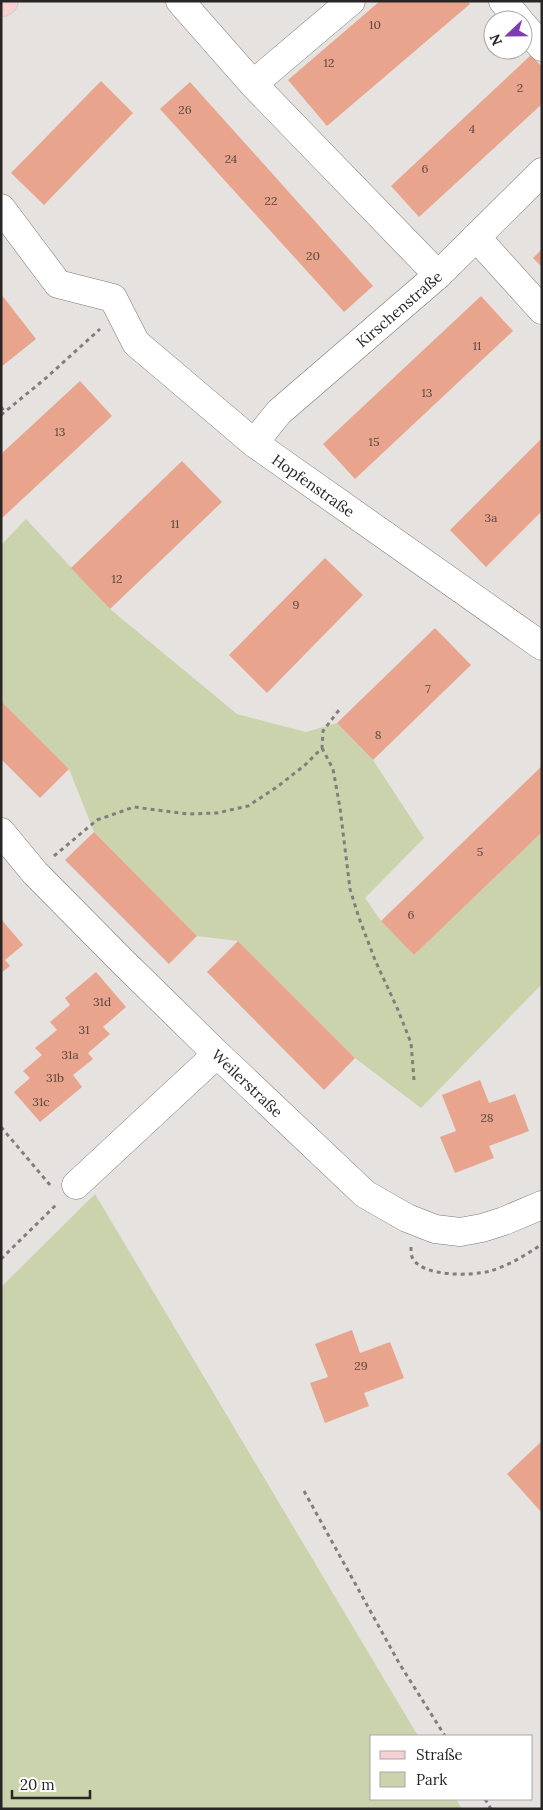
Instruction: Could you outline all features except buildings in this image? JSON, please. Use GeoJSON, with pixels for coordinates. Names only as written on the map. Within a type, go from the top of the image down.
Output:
{"type":"FeatureCollection","features":[{"type":"Feature","properties":{"kind":"street"},"geometry":{"type":"LineString","coordinates":[[180,1],[253,84],[438,275]]}},
{"type":"Feature","properties":{"kind":"street"},"geometry":{"type":"LineString","coordinates":[[253,84],[350,1]]}},
{"type":"Feature","properties":{"kind":"street"},"geometry":{"type":"LineString","coordinates":[[533,37],[542,47]]}},
{"type":"Feature","properties":{"kind":"street","name":"Kirschenstraße"},"geometry":{"type":"LineString","coordinates":[[254,443],[280,412],[438,275],[542,172]]}},
{"type":"Feature","properties":{"kind":"street"},"geometry":{"type":"LineString","coordinates":[[1,208],[58,284],[117,306]]}},
{"type":"Feature","properties":{"kind":"street"},"geometry":{"type":"LineString","coordinates":[[476,237],[542,310]]}},
{"type":"Feature","properties":{"kind":"street","name":"Hopfenstraße"},"geometry":{"type":"LineString","coordinates":[[117,306],[136,343],[254,443],[542,646]]}},
{"type":"Feature","properties":{"kind":"street","name":"Weilerstraße"},"geometry":{"type":"LineString","coordinates":[[1,832],[35,873],[218,1054],[365,1194],[407,1218],[435,1229],[460,1232],[504,1222],[542,1205]]}},
{"type":"Feature","properties":{"kind":"street"},"geometry":{"type":"LineString","coordinates":[[69,1192],[218,1054]]}},
{"type":"Feature","properties":{"kind":"path"},"geometry":{"type":"LineString","coordinates":[[1,416],[97,331],[117,306]]}},
{"type":"Feature","properties":{"kind":"path"},"geometry":{"type":"LineString","coordinates":[[1,407],[5,412]]}},
{"type":"Feature","properties":{"kind":"path"},"geometry":{"type":"LineString","coordinates":[[339,710],[323,731],[322,748],[332,769],[352,896],[375,960],[411,1043],[414,1080]]}},
{"type":"Feature","properties":{"kind":"path"},"geometry":{"type":"LineString","coordinates":[[35,873],[97,820],[134,807],[188,814],[217,813],[248,806],[305,766],[322,748]]}},
{"type":"Feature","properties":{"kind":"path"},"geometry":{"type":"LineString","coordinates":[[1,1127],[69,1192],[1,1258]]}},
{"type":"Feature","properties":{"kind":"path"},"geometry":{"type":"LineString","coordinates":[[304,1492],[399,1663],[444,1735]]}},
{"type":"Feature","properties":{"kind":"green space"},"geometry":{"type":"Polygon","coordinates":[[[26,519],[110,609],[237,714],[306,732],[337,723],[373,760],[424,838],[365,898],[381,921],[414,955],[542,832],[542,984],[421,1108],[355,1058],[238,941],[197,936],[94,832],[69,769],[1,701],[1,545],[26,519]]]}},
{"type":"Feature","properties":{"kind":"green space"},"geometry":{"type":"Polygon","coordinates":[[[95,1194],[417,1735],[370,1735],[370,1800],[457,1800],[462,1809],[1,1809],[1,1287],[95,1194]]]}}]}
